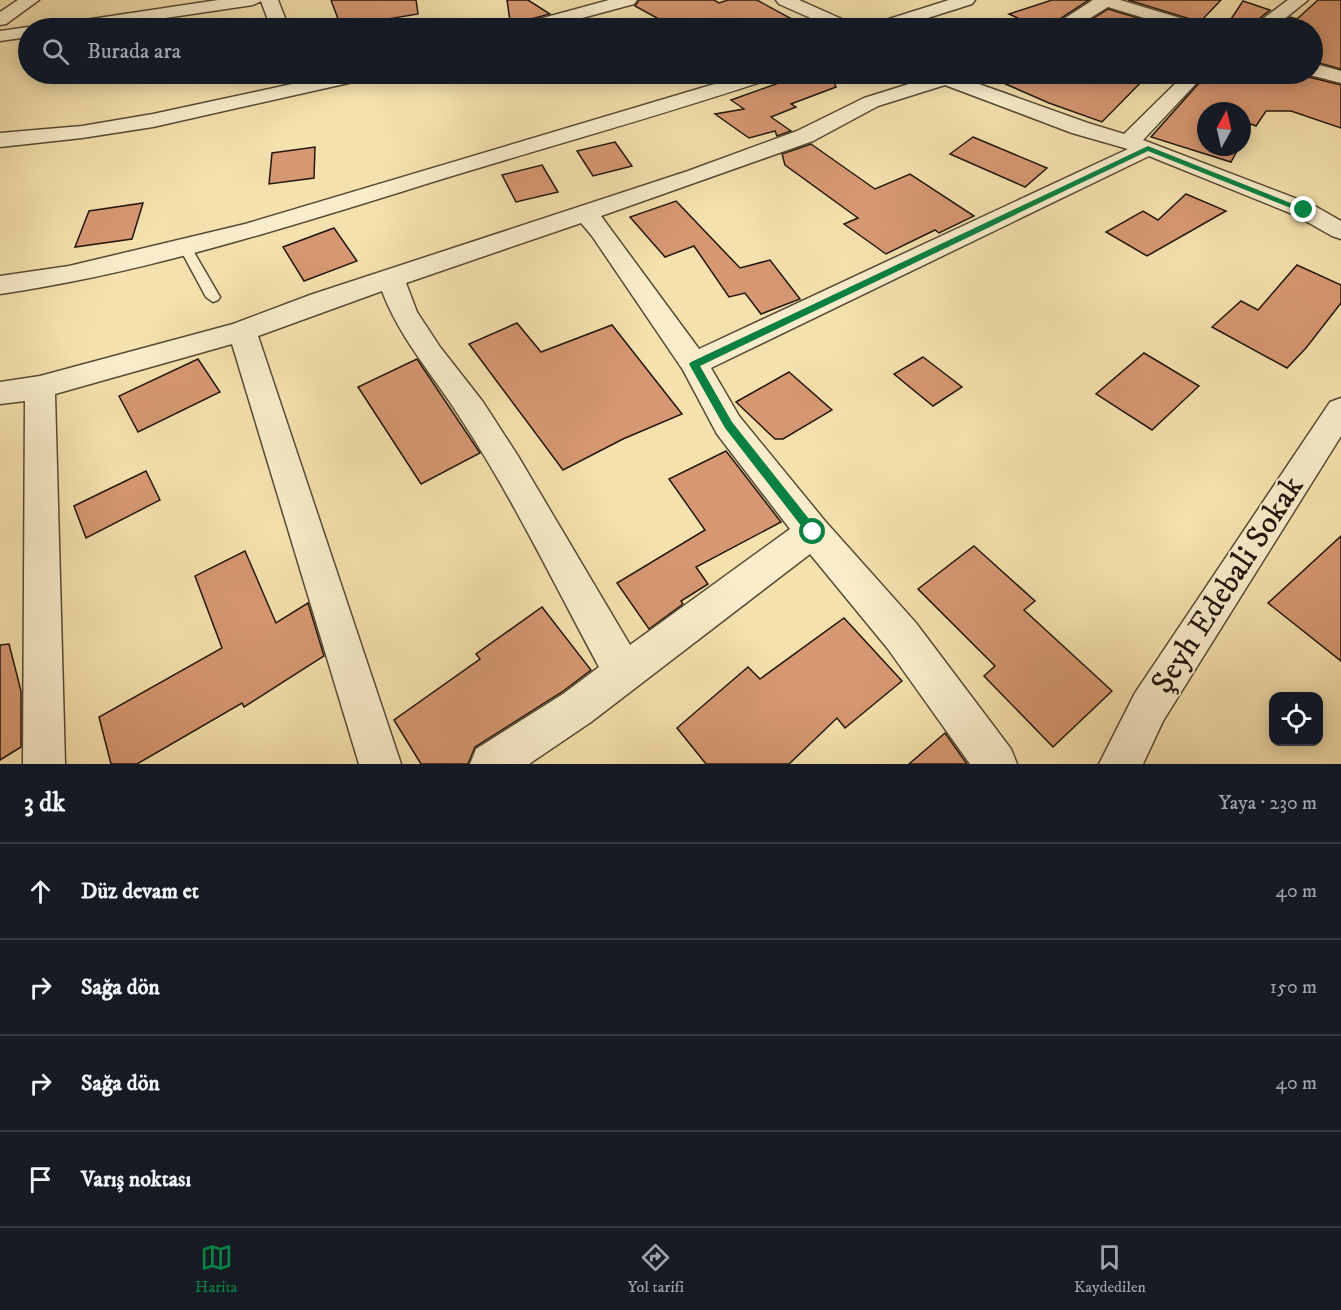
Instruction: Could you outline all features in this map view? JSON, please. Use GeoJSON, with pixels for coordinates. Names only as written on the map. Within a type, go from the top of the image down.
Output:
{"type":"FeatureCollection","features":[{"type":"Feature","properties":{"kind":"street"},"geometry":{"type":"LineString","coordinates":[[0,2],[9,0]]}},
{"type":"Feature","properties":{"kind":"street"},"geometry":{"type":"LineString","coordinates":[[0,20],[30,0]]}},
{"type":"Feature","properties":{"kind":"street"},"geometry":{"type":"LineString","coordinates":[[132,18],[253,0]]}},
{"type":"Feature","properties":{"kind":"street"},"geometry":{"type":"LineString","coordinates":[[269,0],[276,18]]}},
{"type":"Feature","properties":{"kind":"street"},"geometry":{"type":"LineString","coordinates":[[563,18],[628,0]]}},
{"type":"Feature","properties":{"kind":"street"},"geometry":{"type":"LineString","coordinates":[[785,0],[825,18]]}},
{"type":"Feature","properties":{"kind":"street"},"geometry":{"type":"LineString","coordinates":[[910,18],[966,0]]}},
{"type":"Feature","properties":{"kind":"street"},"geometry":{"type":"LineString","coordinates":[[1078,18],[1104,1],[1161,18]]}},
{"type":"Feature","properties":{"kind":"street"},"geometry":{"type":"LineString","coordinates":[[1273,18],[1293,1]]}},
{"type":"Feature","properties":{"kind":"street"},"geometry":{"type":"LineString","coordinates":[[0,36],[18,33]]}},
{"type":"Feature","properties":{"kind":"street"},"geometry":{"type":"LineString","coordinates":[[1323,72],[1341,77]]}},
{"type":"Feature","properties":{"kind":"street"},"geometry":{"type":"LineString","coordinates":[[0,140],[82,132],[152,120],[286,84]]}},
{"type":"Feature","properties":{"kind":"street"},"geometry":{"type":"LineString","coordinates":[[0,285],[69,275],[185,247],[321,210],[735,84]]}},
{"type":"Feature","properties":{"kind":"street"},"geometry":{"type":"LineString","coordinates":[[0,393],[40,387],[242,331],[696,176],[805,136],[871,102],[920,84]]}},
{"type":"Feature","properties":{"kind":"street"},"geometry":{"type":"LineString","coordinates":[[965,84],[1080,128],[1138,145],[1304,210],[1341,231]]}},
{"type":"Feature","properties":{"kind":"street"},"geometry":{"type":"LineString","coordinates":[[694,364],[1138,145],[1188,84]]}},
{"type":"Feature","properties":{"kind":"street"},"geometry":{"type":"LineString","coordinates":[[585,213],[601,231],[694,364],[728,425],[813,532],[902,636],[996,764]]}},
{"type":"Feature","properties":{"kind":"street"},"geometry":{"type":"LineString","coordinates":[[391,279],[404,313],[430,354],[472,410],[506,465],[624,673]]}},
{"type":"Feature","properties":{"kind":"street"},"geometry":{"type":"LineString","coordinates":[[242,331],[381,764]]}},
{"type":"Feature","properties":{"kind":"street"},"geometry":{"type":"LineString","coordinates":[[40,387],[44,764]]}},
{"type":"Feature","properties":{"kind":"street","name":"Şeyh Edebali Sokak"},"geometry":{"type":"LineString","coordinates":[[1120,764],[1149,707],[1341,410]]}},
{"type":"Feature","properties":{"kind":"street"},"geometry":{"type":"LineString","coordinates":[[490,764],[577,708],[813,532]]}},
{"type":"Feature","properties":{"kind":"lane"},"geometry":{"type":"LineString","coordinates":[[185,247],[213,297]]}},
{"type":"Feature","properties":{"kind":"building"},"geometry":{"type":"Polygon","coordinates":[[[331,0],[416,0],[418,14],[394,18],[338,18],[331,0]]]}},
{"type":"Feature","properties":{"kind":"building"},"geometry":{"type":"Polygon","coordinates":[[[507,0],[528,0],[550,14],[535,18],[510,18],[507,0]]]}},
{"type":"Feature","properties":{"kind":"building"},"geometry":{"type":"Polygon","coordinates":[[[639,0],[714,0],[719,3],[728,0],[757,0],[790,18],[657,18],[635,6],[639,0]]]}},
{"type":"Feature","properties":{"kind":"building"},"geometry":{"type":"Polygon","coordinates":[[[1052,0],[1089,0],[1061,18],[1018,18],[1009,14],[1052,0]]]}},
{"type":"Feature","properties":{"kind":"building"},"geometry":{"type":"Polygon","coordinates":[[[1128,0],[1221,0],[1204,18],[1187,18],[1128,0]]]}},
{"type":"Feature","properties":{"kind":"building"},"geometry":{"type":"Polygon","coordinates":[[[1318,0],[1341,0],[1341,69],[1323,64],[1323,18],[1298,18],[1318,0]]]}},
{"type":"Feature","properties":{"kind":"building"},"geometry":{"type":"Polygon","coordinates":[[[1243,1],[1270,10],[1260,18],[1232,18],[1243,1]]]}},
{"type":"Feature","properties":{"kind":"building"},"geometry":{"type":"Polygon","coordinates":[[[1108,9],[1138,18],[1093,18],[1108,9]]]}},
{"type":"Feature","properties":{"kind":"building"},"geometry":{"type":"Polygon","coordinates":[[[1323,80],[1341,85],[1341,128],[1291,111],[1266,111],[1256,126],[1251,124],[1251,102],[1197,102],[1197,151],[1151,137],[1198,84],[1323,84],[1323,80]]]}},
{"type":"Feature","properties":{"kind":"building"},"geometry":{"type":"Polygon","coordinates":[[[776,84],[835,84],[836,87],[791,104],[796,107],[771,117],[791,131],[777,136],[775,131],[749,138],[715,114],[744,109],[731,100],[776,84]]]}},
{"type":"Feature","properties":{"kind":"building"},"geometry":{"type":"Polygon","coordinates":[[[1006,84],[1139,84],[1102,122],[1006,84]]]}},
{"type":"Feature","properties":{"kind":"building"},"geometry":{"type":"Polygon","coordinates":[[[973,137],[1047,168],[1025,187],[950,154],[973,137]]]}},
{"type":"Feature","properties":{"kind":"building"},"geometry":{"type":"Polygon","coordinates":[[[615,142],[632,166],[593,176],[577,151],[615,142]]]}},
{"type":"Feature","properties":{"kind":"building"},"geometry":{"type":"Polygon","coordinates":[[[811,144],[875,189],[910,174],[974,216],[939,233],[935,230],[886,254],[844,224],[858,218],[785,165],[782,154],[811,144]]]}},
{"type":"Feature","properties":{"kind":"building"},"geometry":{"type":"Polygon","coordinates":[[[315,147],[314,178],[269,184],[272,153],[315,147]]]}},
{"type":"Feature","properties":{"kind":"building"},"geometry":{"type":"Polygon","coordinates":[[[1212,156],[1234,156],[1231,162],[1212,156]]]}},
{"type":"Feature","properties":{"kind":"building"},"geometry":{"type":"Polygon","coordinates":[[[542,165],[558,192],[516,202],[502,175],[542,165]]]}},
{"type":"Feature","properties":{"kind":"building"},"geometry":{"type":"Polygon","coordinates":[[[1186,194],[1226,211],[1147,256],[1106,232],[1143,211],[1158,220],[1186,194]]]}},
{"type":"Feature","properties":{"kind":"building"},"geometry":{"type":"Polygon","coordinates":[[[676,201],[740,268],[770,260],[800,299],[761,314],[745,293],[729,297],[694,246],[665,257],[630,217],[676,201]]]}},
{"type":"Feature","properties":{"kind":"building"},"geometry":{"type":"Polygon","coordinates":[[[143,203],[132,239],[75,247],[89,211],[143,203]]]}},
{"type":"Feature","properties":{"kind":"building"},"geometry":{"type":"Polygon","coordinates":[[[334,228],[357,261],[304,281],[283,247],[334,228]]]}},
{"type":"Feature","properties":{"kind":"building"},"geometry":{"type":"Polygon","coordinates":[[[1297,265],[1341,285],[1341,303],[1306,348],[1287,368],[1212,327],[1241,301],[1258,310],[1297,265]]]}},
{"type":"Feature","properties":{"kind":"building"},"geometry":{"type":"Polygon","coordinates":[[[517,323],[541,352],[612,325],[682,414],[623,439],[563,470],[469,344],[517,323]]]}},
{"type":"Feature","properties":{"kind":"building"},"geometry":{"type":"Polygon","coordinates":[[[1144,353],[1199,386],[1152,430],[1096,394],[1144,353]]]}},
{"type":"Feature","properties":{"kind":"building"},"geometry":{"type":"Polygon","coordinates":[[[923,357],[962,387],[933,406],[894,374],[923,357]]]}},
{"type":"Feature","properties":{"kind":"building"},"geometry":{"type":"Polygon","coordinates":[[[198,359],[220,392],[138,432],[119,396],[198,359]]]}},
{"type":"Feature","properties":{"kind":"building"},"geometry":{"type":"Polygon","coordinates":[[[417,359],[480,453],[421,484],[358,387],[417,359]]]}},
{"type":"Feature","properties":{"kind":"building"},"geometry":{"type":"Polygon","coordinates":[[[789,372],[832,410],[783,439],[775,439],[736,402],[789,372]]]}},
{"type":"Feature","properties":{"kind":"building"},"geometry":{"type":"Polygon","coordinates":[[[726,451],[781,522],[696,567],[708,584],[681,601],[683,604],[649,629],[617,583],[705,530],[669,479],[726,451]]]}},
{"type":"Feature","properties":{"kind":"building"},"geometry":{"type":"Polygon","coordinates":[[[146,471],[160,500],[86,538],[74,506],[146,471]]]}},
{"type":"Feature","properties":{"kind":"building"},"geometry":{"type":"Polygon","coordinates":[[[1341,536],[1341,661],[1268,603],[1341,536]]]}},
{"type":"Feature","properties":{"kind":"building"},"geometry":{"type":"Polygon","coordinates":[[[974,546],[1035,601],[1024,610],[1112,691],[1053,747],[984,676],[995,666],[918,589],[974,546]]]}},
{"type":"Feature","properties":{"kind":"building"},"geometry":{"type":"Polygon","coordinates":[[[245,551],[276,623],[308,603],[324,656],[244,707],[242,703],[137,764],[111,764],[99,717],[222,648],[195,576],[245,551]]]}},
{"type":"Feature","properties":{"kind":"building"},"geometry":{"type":"Polygon","coordinates":[[[542,607],[591,670],[562,692],[475,747],[468,764],[421,764],[394,720],[480,659],[476,654],[542,607]]]}},
{"type":"Feature","properties":{"kind":"building"},"geometry":{"type":"Polygon","coordinates":[[[844,618],[902,681],[845,728],[837,718],[789,764],[706,764],[677,728],[748,667],[760,679],[844,618]]]}},
{"type":"Feature","properties":{"kind":"building"},"geometry":{"type":"Polygon","coordinates":[[[9,644],[21,691],[21,747],[0,760],[0,645],[9,644]]]}},
{"type":"Feature","properties":{"kind":"building"},"geometry":{"type":"Polygon","coordinates":[[[945,733],[967,764],[909,764],[945,733]]]}},
{"type":"Feature","properties":{"kind":"route"},"geometry":{"type":"LineString","coordinates":[[813,532],[728,425],[694,364],[1148,148],[1304,210]]}}]}
